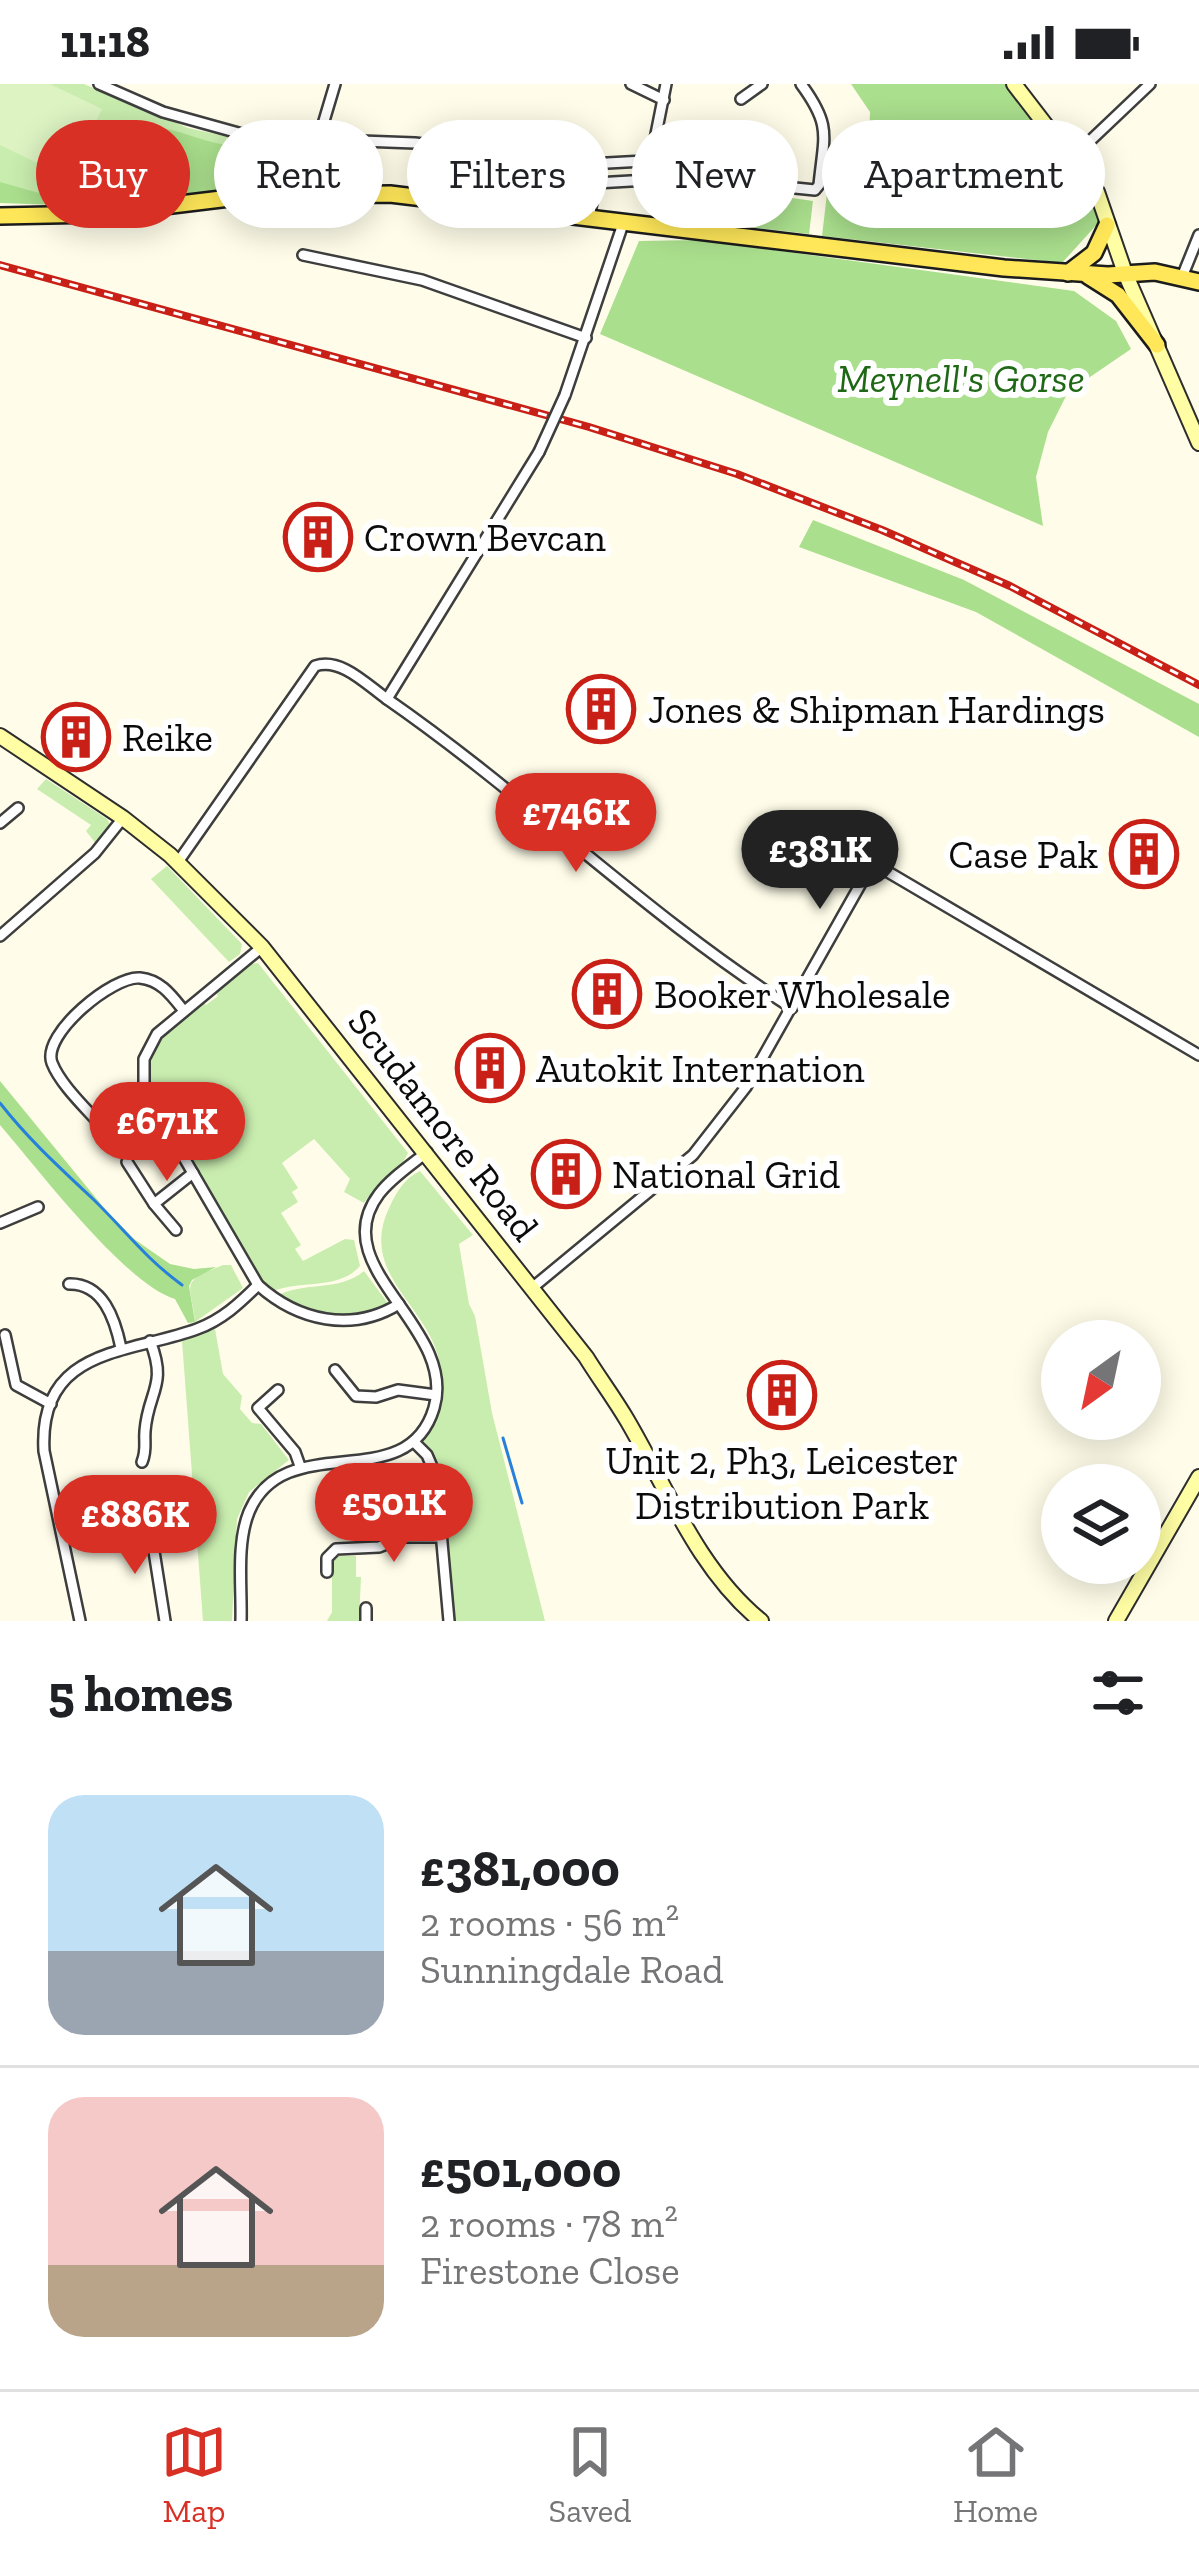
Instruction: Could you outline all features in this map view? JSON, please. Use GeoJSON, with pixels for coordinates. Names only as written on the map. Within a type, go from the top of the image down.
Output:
{"type":"FeatureCollection","features":[{"type":"Feature","properties":{"kind":"main road"},"geometry":{"type":"LineString","coordinates":[[0,215],[74,215],[214,200]]}},
{"type":"Feature","properties":{"kind":"main road"},"geometry":{"type":"LineString","coordinates":[[608,219],[1077,274],[1155,272],[1199,282]]}},
{"type":"Feature","properties":{"kind":"main road"},"geometry":{"type":"LineString","coordinates":[[1077,274],[1107,225]]}},
{"type":"Feature","properties":{"kind":"main road"},"geometry":{"type":"LineString","coordinates":[[1077,274],[1118,295],[1157,345]]}},
{"type":"Feature","properties":{"kind":"street"},"geometry":{"type":"LineString","coordinates":[[99,84],[163,112],[214,127]]}},
{"type":"Feature","properties":{"kind":"street"},"geometry":{"type":"LineString","coordinates":[[323,120],[335,84]]}},
{"type":"Feature","properties":{"kind":"street"},"geometry":{"type":"LineString","coordinates":[[631,84],[664,100]]}},
{"type":"Feature","properties":{"kind":"street"},"geometry":{"type":"LineString","coordinates":[[659,120],[666,84]]}},
{"type":"Feature","properties":{"kind":"street"},"geometry":{"type":"LineString","coordinates":[[741,99],[762,84]]}},
{"type":"Feature","properties":{"kind":"street"},"geometry":{"type":"LineString","coordinates":[[798,188],[815,190],[819,185],[825,126],[822,112],[801,84]]}},
{"type":"Feature","properties":{"kind":"street"},"geometry":{"type":"LineString","coordinates":[[1014,84],[1041,120]]}},
{"type":"Feature","properties":{"kind":"street"},"geometry":{"type":"LineString","coordinates":[[1105,127],[1150,84]]}},
{"type":"Feature","properties":{"kind":"street"},"geometry":{"type":"LineString","coordinates":[[383,142],[590,164],[632,161]]}},
{"type":"Feature","properties":{"kind":"street"},"geometry":{"type":"LineString","coordinates":[[1105,219],[1199,443]]}},
{"type":"Feature","properties":{"kind":"street"},"geometry":{"type":"LineString","coordinates":[[387,699],[539,452],[586,338],[624,221]]}},
{"type":"Feature","properties":{"kind":"street"},"geometry":{"type":"LineString","coordinates":[[1182,278],[1199,236]]}},
{"type":"Feature","properties":{"kind":"street"},"geometry":{"type":"LineString","coordinates":[[303,255],[422,280],[586,338]]}},
{"type":"Feature","properties":{"kind":"street"},"geometry":{"type":"LineString","coordinates":[[178,862],[315,667],[325,663],[340,667],[459,749],[722,964],[793,1008]]}},
{"type":"Feature","properties":{"kind":"street","name":"Scudamore Road"},"geometry":{"type":"LineString","coordinates":[[0,736],[123,818],[178,862],[262,947],[586,1357],[702,1554],[761,1621]]}},
{"type":"Feature","properties":{"kind":"street"},"geometry":{"type":"LineString","coordinates":[[0,823],[18,808]]}},
{"type":"Feature","properties":{"kind":"street"},"geometry":{"type":"LineString","coordinates":[[0,936],[95,853],[123,818]]}},
{"type":"Feature","properties":{"kind":"street"},"geometry":{"type":"LineString","coordinates":[[532,1288],[693,1155],[746,1087],[868,872],[881,869],[1199,1055]]}},
{"type":"Feature","properties":{"kind":"street"},"geometry":{"type":"LineString","coordinates":[[262,947],[157,1034],[144,1059],[144,1089],[259,1285],[289,1308],[323,1319],[363,1319],[399,1304]]}},
{"type":"Feature","properties":{"kind":"street"},"geometry":{"type":"LineString","coordinates":[[105,1124],[52,1063],[52,1040],[58,1031],[107,990],[134,977],[156,982],[184,1011]]}},
{"type":"Feature","properties":{"kind":"street"},"geometry":{"type":"LineString","coordinates":[[241,1621],[243,1538],[250,1510],[271,1483],[300,1466],[390,1456],[414,1442],[429,1419],[436,1395],[433,1356],[370,1258],[364,1230],[378,1195],[427,1152]]}},
{"type":"Feature","properties":{"kind":"street"},"geometry":{"type":"LineString","coordinates":[[127,1162],[176,1230]]}},
{"type":"Feature","properties":{"kind":"street"},"geometry":{"type":"LineString","coordinates":[[154,1204],[193,1173]]}},
{"type":"Feature","properties":{"kind":"street"},"geometry":{"type":"LineString","coordinates":[[0,1223],[33,1209],[35,1225]]}},
{"type":"Feature","properties":{"kind":"street"},"geometry":{"type":"LineString","coordinates":[[69,1285],[93,1288],[103,1300],[121,1348]]}},
{"type":"Feature","properties":{"kind":"street"},"geometry":{"type":"LineString","coordinates":[[80,1621],[44,1451],[51,1404],[96,1356],[215,1321],[259,1285]]}},
{"type":"Feature","properties":{"kind":"street"},"geometry":{"type":"LineString","coordinates":[[5,1335],[16,1385],[51,1404]]}},
{"type":"Feature","properties":{"kind":"street"},"geometry":{"type":"LineString","coordinates":[[148,1455],[144,1432],[159,1380],[150,1341]]}},
{"type":"Feature","properties":{"kind":"street"},"geometry":{"type":"LineString","coordinates":[[335,1370],[356,1396],[376,1397],[398,1390],[436,1395]]}},
{"type":"Feature","properties":{"kind":"street"},"geometry":{"type":"LineString","coordinates":[[278,1390],[258,1408],[295,1452],[300,1466]]}},
{"type":"Feature","properties":{"kind":"street"},"geometry":{"type":"LineString","coordinates":[[414,1442],[434,1466],[449,1621]]}},
{"type":"Feature","properties":{"kind":"street"},"geometry":{"type":"LineString","coordinates":[[1116,1621],[1199,1478]]}},
{"type":"Feature","properties":{"kind":"street"},"geometry":{"type":"LineString","coordinates":[[151,1526],[165,1621]]}},
{"type":"Feature","properties":{"kind":"street"},"geometry":{"type":"LineString","coordinates":[[327,1572],[327,1558],[336,1549],[379,1547],[404,1537],[440,1537]]}},
{"type":"Feature","properties":{"kind":"street"},"geometry":{"type":"LineString","coordinates":[[366,1608],[366,1621]]}},
{"type":"Feature","properties":{"kind":"green space"},"geometry":{"type":"Polygon","coordinates":[[[0,84],[84,84],[169,120],[36,120],[36,203],[0,201],[0,84]]]}},
{"type":"Feature","properties":{"kind":"green space"},"geometry":{"type":"Polygon","coordinates":[[[0,84],[50,84],[102,109],[97,120],[36,120],[36,162],[0,145],[0,84]]]}},
{"type":"Feature","properties":{"kind":"green space"},"geometry":{"type":"Polygon","coordinates":[[[851,84],[1005,84],[1033,120],[870,120],[870,112],[851,84]]]}},
{"type":"Feature","properties":{"kind":"green space"},"geometry":{"type":"Polygon","coordinates":[[[190,128],[214,134],[214,190],[190,192],[190,128]]]}},
{"type":"Feature","properties":{"kind":"green space"},"geometry":{"type":"Polygon","coordinates":[[[190,136],[214,142],[214,193],[190,195],[190,136]]]}},
{"type":"Feature","properties":{"kind":"green space"},"geometry":{"type":"Polygon","coordinates":[[[0,182],[36,192],[36,204],[0,203],[0,182]]]}},
{"type":"Feature","properties":{"kind":"green space"},"geometry":{"type":"Polygon","coordinates":[[[798,199],[813,201],[809,234],[759,228],[798,228],[798,199]]]}},
{"type":"Feature","properties":{"kind":"green space"},"geometry":{"type":"Polygon","coordinates":[[[823,228],[1094,228],[1062,263],[822,236],[823,228]]]}},
{"type":"Feature","properties":{"kind":"green space","name":"Meynell's Gorse"},"geometry":{"type":"Polygon","coordinates":[[[700,240],[1074,291],[1116,321],[1131,349],[1068,392],[1048,432],[1036,477],[1043,526],[600,334],[639,241],[700,240]]]}},
{"type":"Feature","properties":{"kind":"green space"},"geometry":{"type":"Polygon","coordinates":[[[813,520],[964,580],[1199,704],[1199,737],[976,612],[799,547],[813,520]]]}},
{"type":"Feature","properties":{"kind":"green space"},"geometry":{"type":"Polygon","coordinates":[[[46,779],[107,819],[111,826],[97,845],[86,831],[91,825],[37,789],[46,779]]]}},
{"type":"Feature","properties":{"kind":"green space"},"geometry":{"type":"Polygon","coordinates":[[[167,866],[242,944],[240,954],[229,962],[151,879],[167,866]]]}},
{"type":"Feature","properties":{"kind":"green space"},"geometry":{"type":"Polygon","coordinates":[[[258,963],[408,1153],[364,1203],[344,1192],[350,1179],[314,1139],[282,1163],[298,1188],[292,1192],[298,1202],[281,1213],[301,1245],[295,1249],[303,1261],[345,1239],[354,1240],[360,1266],[331,1282],[273,1291],[257,1277],[149,1093],[151,1062],[162,1040],[250,964],[258,963]]]}},
{"type":"Feature","properties":{"kind":"green space"},"geometry":{"type":"Polygon","coordinates":[[[0,1081],[134,1239],[170,1264],[216,1267],[189,1286],[195,1322],[188,1323],[175,1299],[132,1272],[108,1249],[0,1125],[0,1081]]]}},
{"type":"Feature","properties":{"kind":"green space"},"geometry":{"type":"Polygon","coordinates":[[[420,1171],[473,1235],[459,1244],[469,1304],[545,1621],[452,1621],[439,1467],[424,1441],[440,1392],[439,1360],[382,1250],[390,1206],[402,1186],[420,1171]]]}},
{"type":"Feature","properties":{"kind":"green space"},"geometry":{"type":"Polygon","coordinates":[[[231,1265],[243,1288],[195,1322],[193,1280],[231,1265]]]}},
{"type":"Feature","properties":{"kind":"green space"},"geometry":{"type":"Polygon","coordinates":[[[364,1271],[390,1306],[383,1314],[323,1319],[273,1298],[296,1289],[343,1282],[364,1271]]]}},
{"type":"Feature","properties":{"kind":"green space"},"geometry":{"type":"Polygon","coordinates":[[[215,1329],[223,1374],[242,1396],[240,1409],[252,1423],[261,1424],[289,1460],[249,1492],[237,1519],[232,1621],[203,1621],[182,1341],[215,1329]]]}},
{"type":"Feature","properties":{"kind":"green space"},"geometry":{"type":"Polygon","coordinates":[[[339,1556],[356,1556],[356,1577],[361,1577],[359,1621],[327,1621],[332,1612],[332,1563],[339,1556]]]}},
{"type":"Feature","properties":{"kind":"waterway"},"geometry":{"type":"LineString","coordinates":[[0,1103],[182,1285]]}},
{"type":"Feature","properties":{"kind":"waterway"},"geometry":{"type":"LineString","coordinates":[[503,1438],[522,1503]]}},
{"type":"Feature","properties":{"kind":"railway"},"geometry":{"type":"LineString","coordinates":[[0,265],[589,427],[737,474],[1010,586],[1199,685]]}},
{"type":"Feature","properties":{"kind":"place","name":"Crown Bevcan"},"geometry":{"type":"Point","coordinates":[318,537]}},
{"type":"Feature","properties":{"kind":"place","name":"Jones & Shipman Hardings"},"geometry":{"type":"Point","coordinates":[601,709]}},
{"type":"Feature","properties":{"kind":"place","name":"Reike"},"geometry":{"type":"Point","coordinates":[76,737]}},
{"type":"Feature","properties":{"kind":"place","name":"Case Pak"},"geometry":{"type":"Point","coordinates":[1144,854]}},
{"type":"Feature","properties":{"kind":"place","name":"Booker Wholesale"},"geometry":{"type":"Point","coordinates":[607,994]}},
{"type":"Feature","properties":{"kind":"place","name":"Autokit Internation"},"geometry":{"type":"Point","coordinates":[490,1068]}},
{"type":"Feature","properties":{"kind":"place","name":"National Grid"},"geometry":{"type":"Point","coordinates":[566,1174]}},
{"type":"Feature","properties":{"kind":"place","name":"Unit 2, Ph3, Leicester Distribution Park"},"geometry":{"type":"Point","coordinates":[782,1395]}}]}
